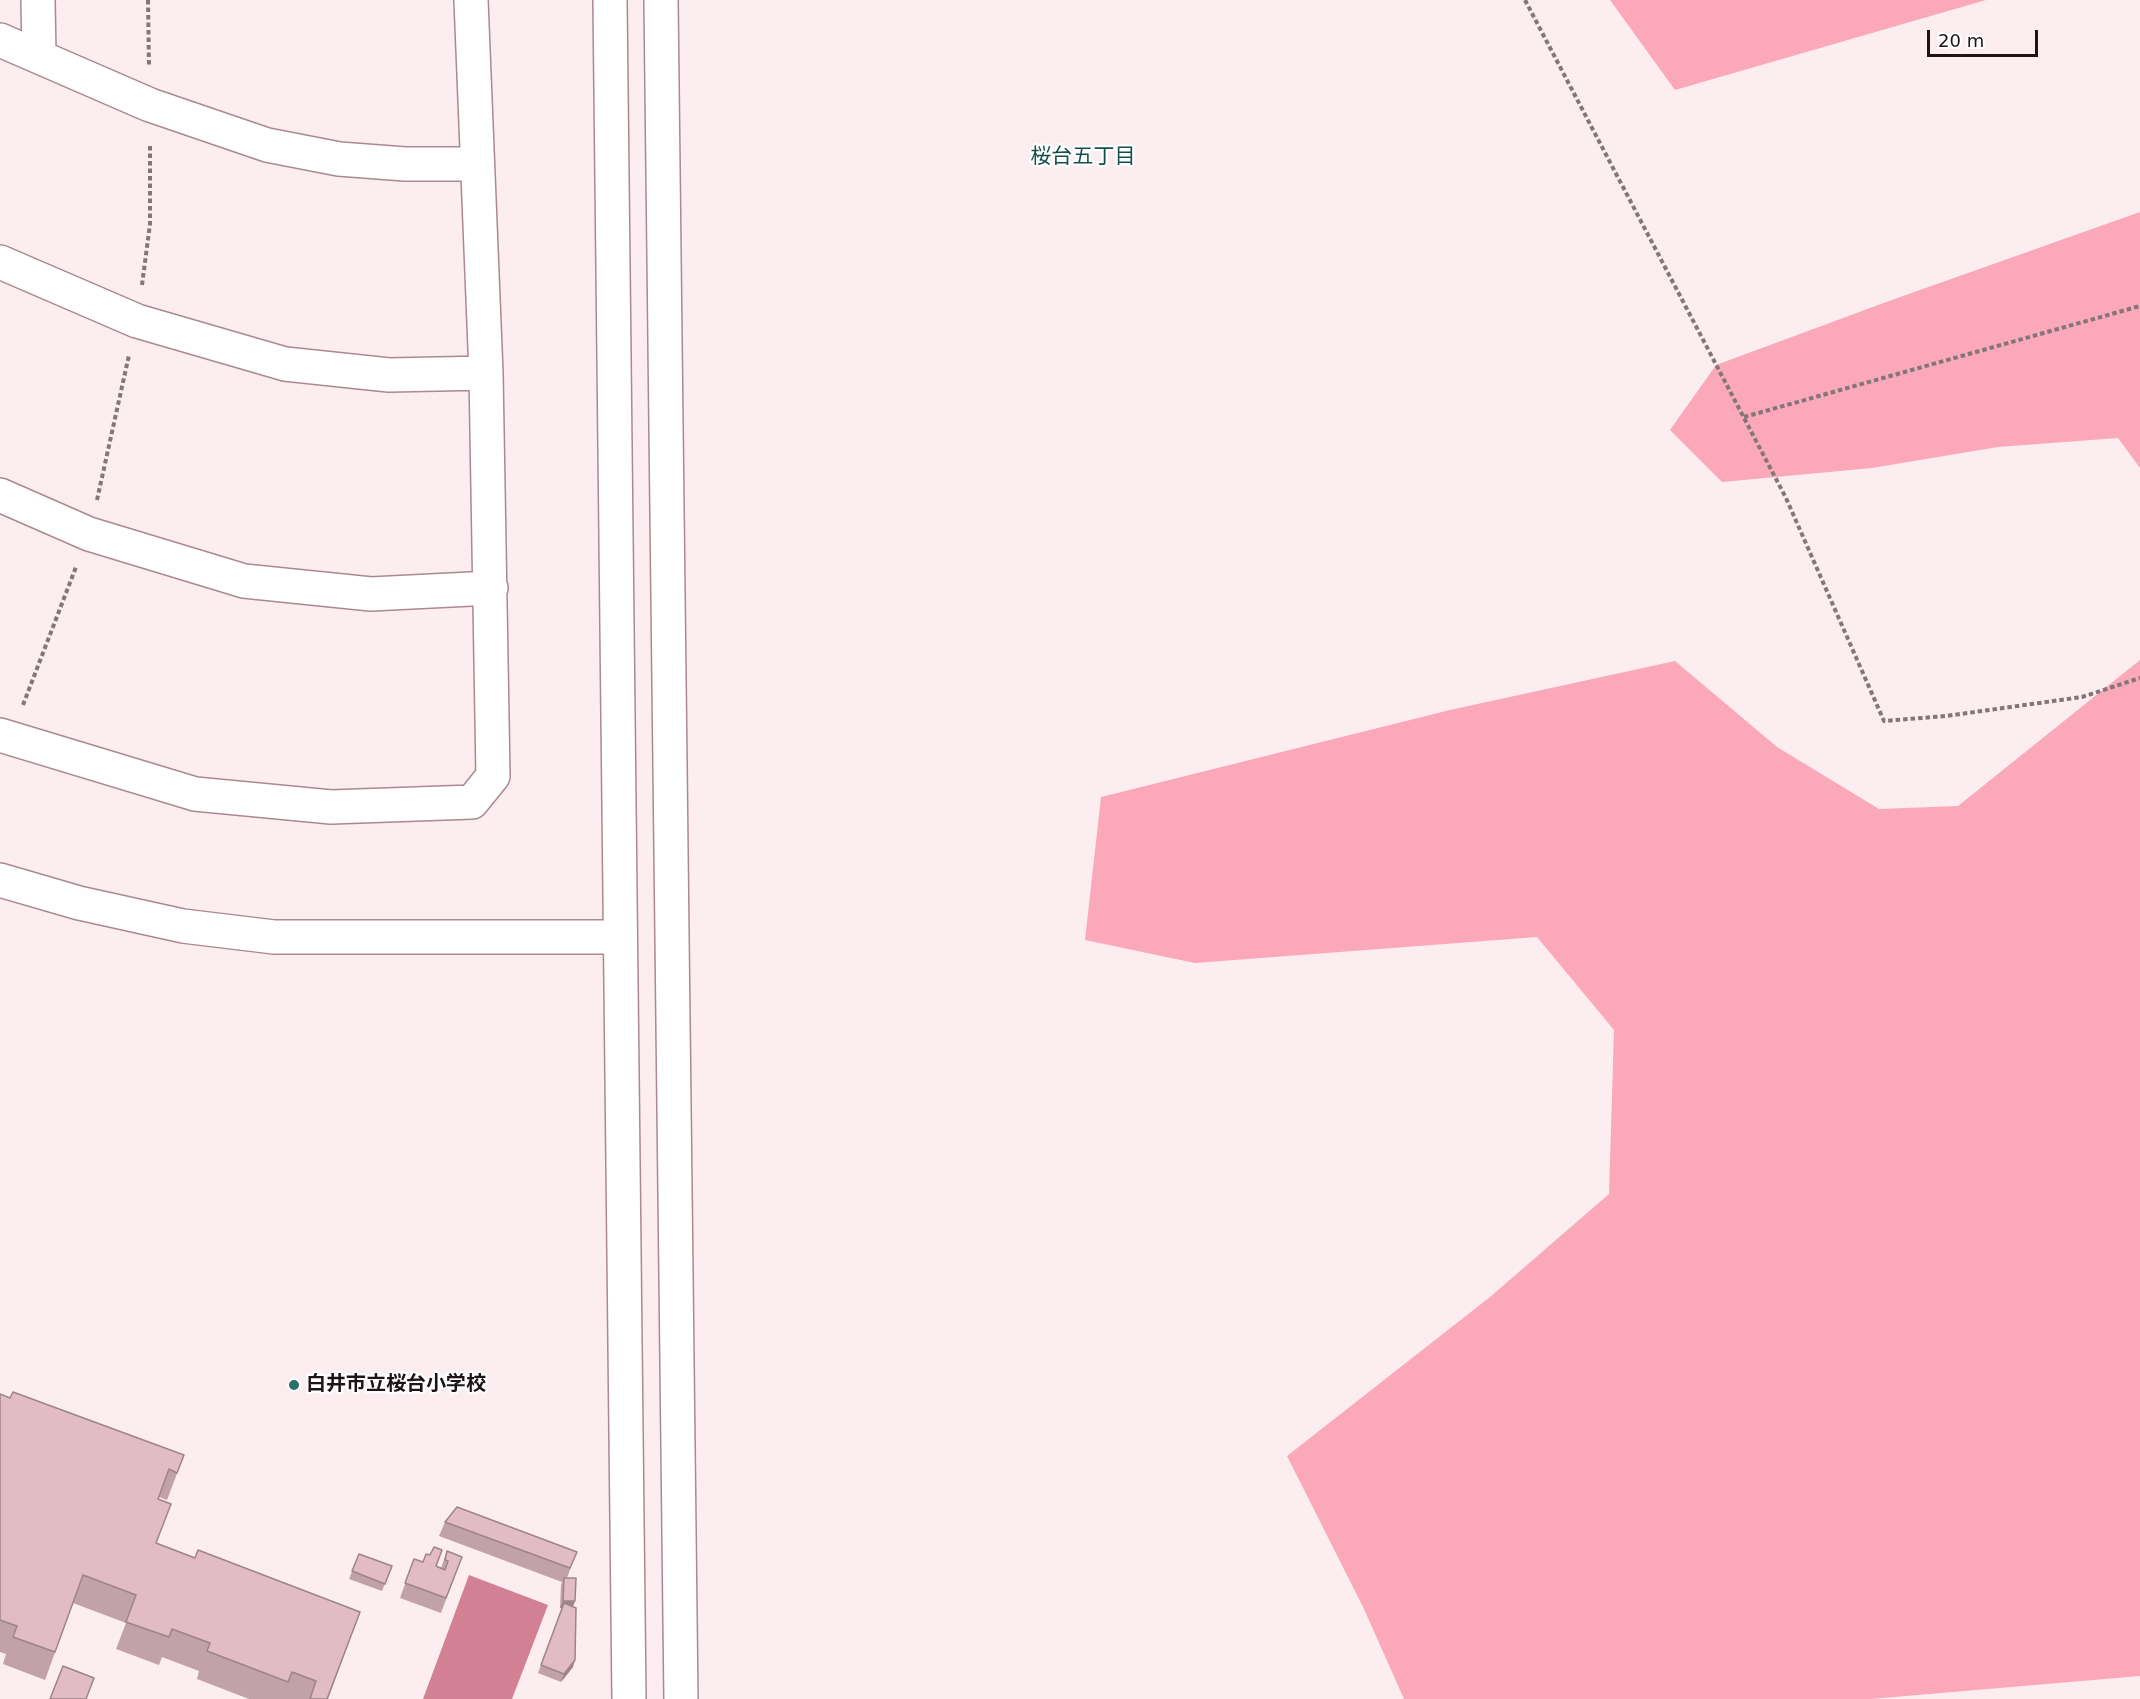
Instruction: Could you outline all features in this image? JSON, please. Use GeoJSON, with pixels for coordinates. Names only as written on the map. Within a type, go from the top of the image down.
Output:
{"type":"FeatureCollection","features":[{"type":"Feature","properties":{"kind":"street"},"geometry":{"type":"LineString","coordinates":[[38,0],[39,56]]}},
{"type":"Feature","properties":{"kind":"street"},"geometry":{"type":"LineString","coordinates":[[5,738],[195,794],[331,807],[472,802],[493,776],[486,373],[471,0]]}},
{"type":"Feature","properties":{"kind":"street"},"geometry":{"type":"LineString","coordinates":[[610,0],[629,1699]]}},
{"type":"Feature","properties":{"kind":"street"},"geometry":{"type":"LineString","coordinates":[[661,0],[681,1699]]}},
{"type":"Feature","properties":{"kind":"street"},"geometry":{"type":"LineString","coordinates":[[0,40],[150,105],[267,145],[339,159],[405,164],[477,164]]}},
{"type":"Feature","properties":{"kind":"street"},"geometry":{"type":"LineString","coordinates":[[0,262],[137,321],[285,364],[389,375],[486,373]]}},
{"type":"Feature","properties":{"kind":"street"},"geometry":{"type":"LineString","coordinates":[[0,495],[89,534],[244,581],[371,594],[491,588]]}},
{"type":"Feature","properties":{"kind":"street"},"geometry":{"type":"LineString","coordinates":[[0,880],[80,903],[183,926],[274,937],[620,937]]}},
{"type":"Feature","properties":{"kind":"path"},"geometry":{"type":"LineString","coordinates":[[5,738],[89,534],[137,321],[150,224],[148,0]]}},
{"type":"Feature","properties":{"kind":"path"},"geometry":{"type":"LineString","coordinates":[[1525,0],[1786,498],[1884,721],[1946,716],[2082,697],[2140,678]]}},
{"type":"Feature","properties":{"kind":"path"},"geometry":{"type":"LineString","coordinates":[[1744,417],[2140,306]]}},
{"type":"Feature","properties":{"kind":"shaded area"},"geometry":{"type":"Polygon","coordinates":[[[1610,0],[1986,0],[1675,90],[1610,0]]]}},
{"type":"Feature","properties":{"kind":"shaded area"},"geometry":{"type":"Polygon","coordinates":[[[2140,212],[2140,468],[2118,438],[1998,447],[1872,468],[1722,482],[1670,430],[1716,365],[2140,212]]]}},
{"type":"Feature","properties":{"kind":"shaded area"},"geometry":{"type":"Polygon","coordinates":[[[2140,660],[2140,1676],[1871,1699],[1404,1699],[1364,1609],[1287,1456],[1490,1297],[1609,1194],[1614,1030],[1537,937],[1195,963],[1085,940],[1101,797],[1450,710],[1675,661],[1777,747],[1879,809],[1958,806],[2140,660]]]}},
{"type":"Feature","properties":{"kind":"shaded area"},"geometry":{"type":"Polygon","coordinates":[[[469,1575],[548,1605],[512,1699],[423,1699],[469,1575]]]}},
{"type":"Feature","properties":{"kind":"building"},"geometry":{"type":"Polygon","coordinates":[[[13,1392],[184,1455],[177,1473],[169,1469],[158,1499],[171,1504],[156,1543],[195,1558],[198,1550],[360,1612],[327,1699],[310,1699],[316,1681],[292,1672],[288,1682],[207,1651],[210,1643],[172,1629],[169,1637],[126,1622],[136,1595],[83,1575],[55,1652],[13,1637],[17,1626],[0,1620],[0,1394],[10,1398],[13,1392]]]}},
{"type":"Feature","properties":{"kind":"building"},"geometry":{"type":"Polygon","coordinates":[[[457,1507],[577,1552],[570,1568],[445,1522],[457,1507]]]}},
{"type":"Feature","properties":{"kind":"building"},"geometry":{"type":"Polygon","coordinates":[[[434,1547],[442,1550],[436,1566],[445,1570],[448,1561],[445,1560],[447,1551],[462,1557],[446,1598],[405,1583],[414,1559],[423,1562],[426,1554],[430,1555],[434,1547]]]}},
{"type":"Feature","properties":{"kind":"building"},"geometry":{"type":"Polygon","coordinates":[[[359,1554],[392,1566],[385,1584],[352,1571],[359,1554]]]}},
{"type":"Feature","properties":{"kind":"building"},"geometry":{"type":"Polygon","coordinates":[[[564,1578],[576,1578],[575,1601],[563,1601],[564,1578]]]}},
{"type":"Feature","properties":{"kind":"building"},"geometry":{"type":"Polygon","coordinates":[[[564,1603],[576,1608],[575,1660],[564,1674],[541,1665],[564,1603]]]}},
{"type":"Feature","properties":{"kind":"building"},"geometry":{"type":"Polygon","coordinates":[[[63,1666],[94,1678],[86,1699],[50,1699],[63,1666]]]}},
{"type":"Feature","properties":{"kind":"place","name":"白井市立桜台小学校"},"geometry":{"type":"Point","coordinates":[294,1385]}},
{"type":"Feature","properties":{"kind":"district","name":"桜台五丁目"},"geometry":{"type":"Point","coordinates":[1083,158]}}]}
